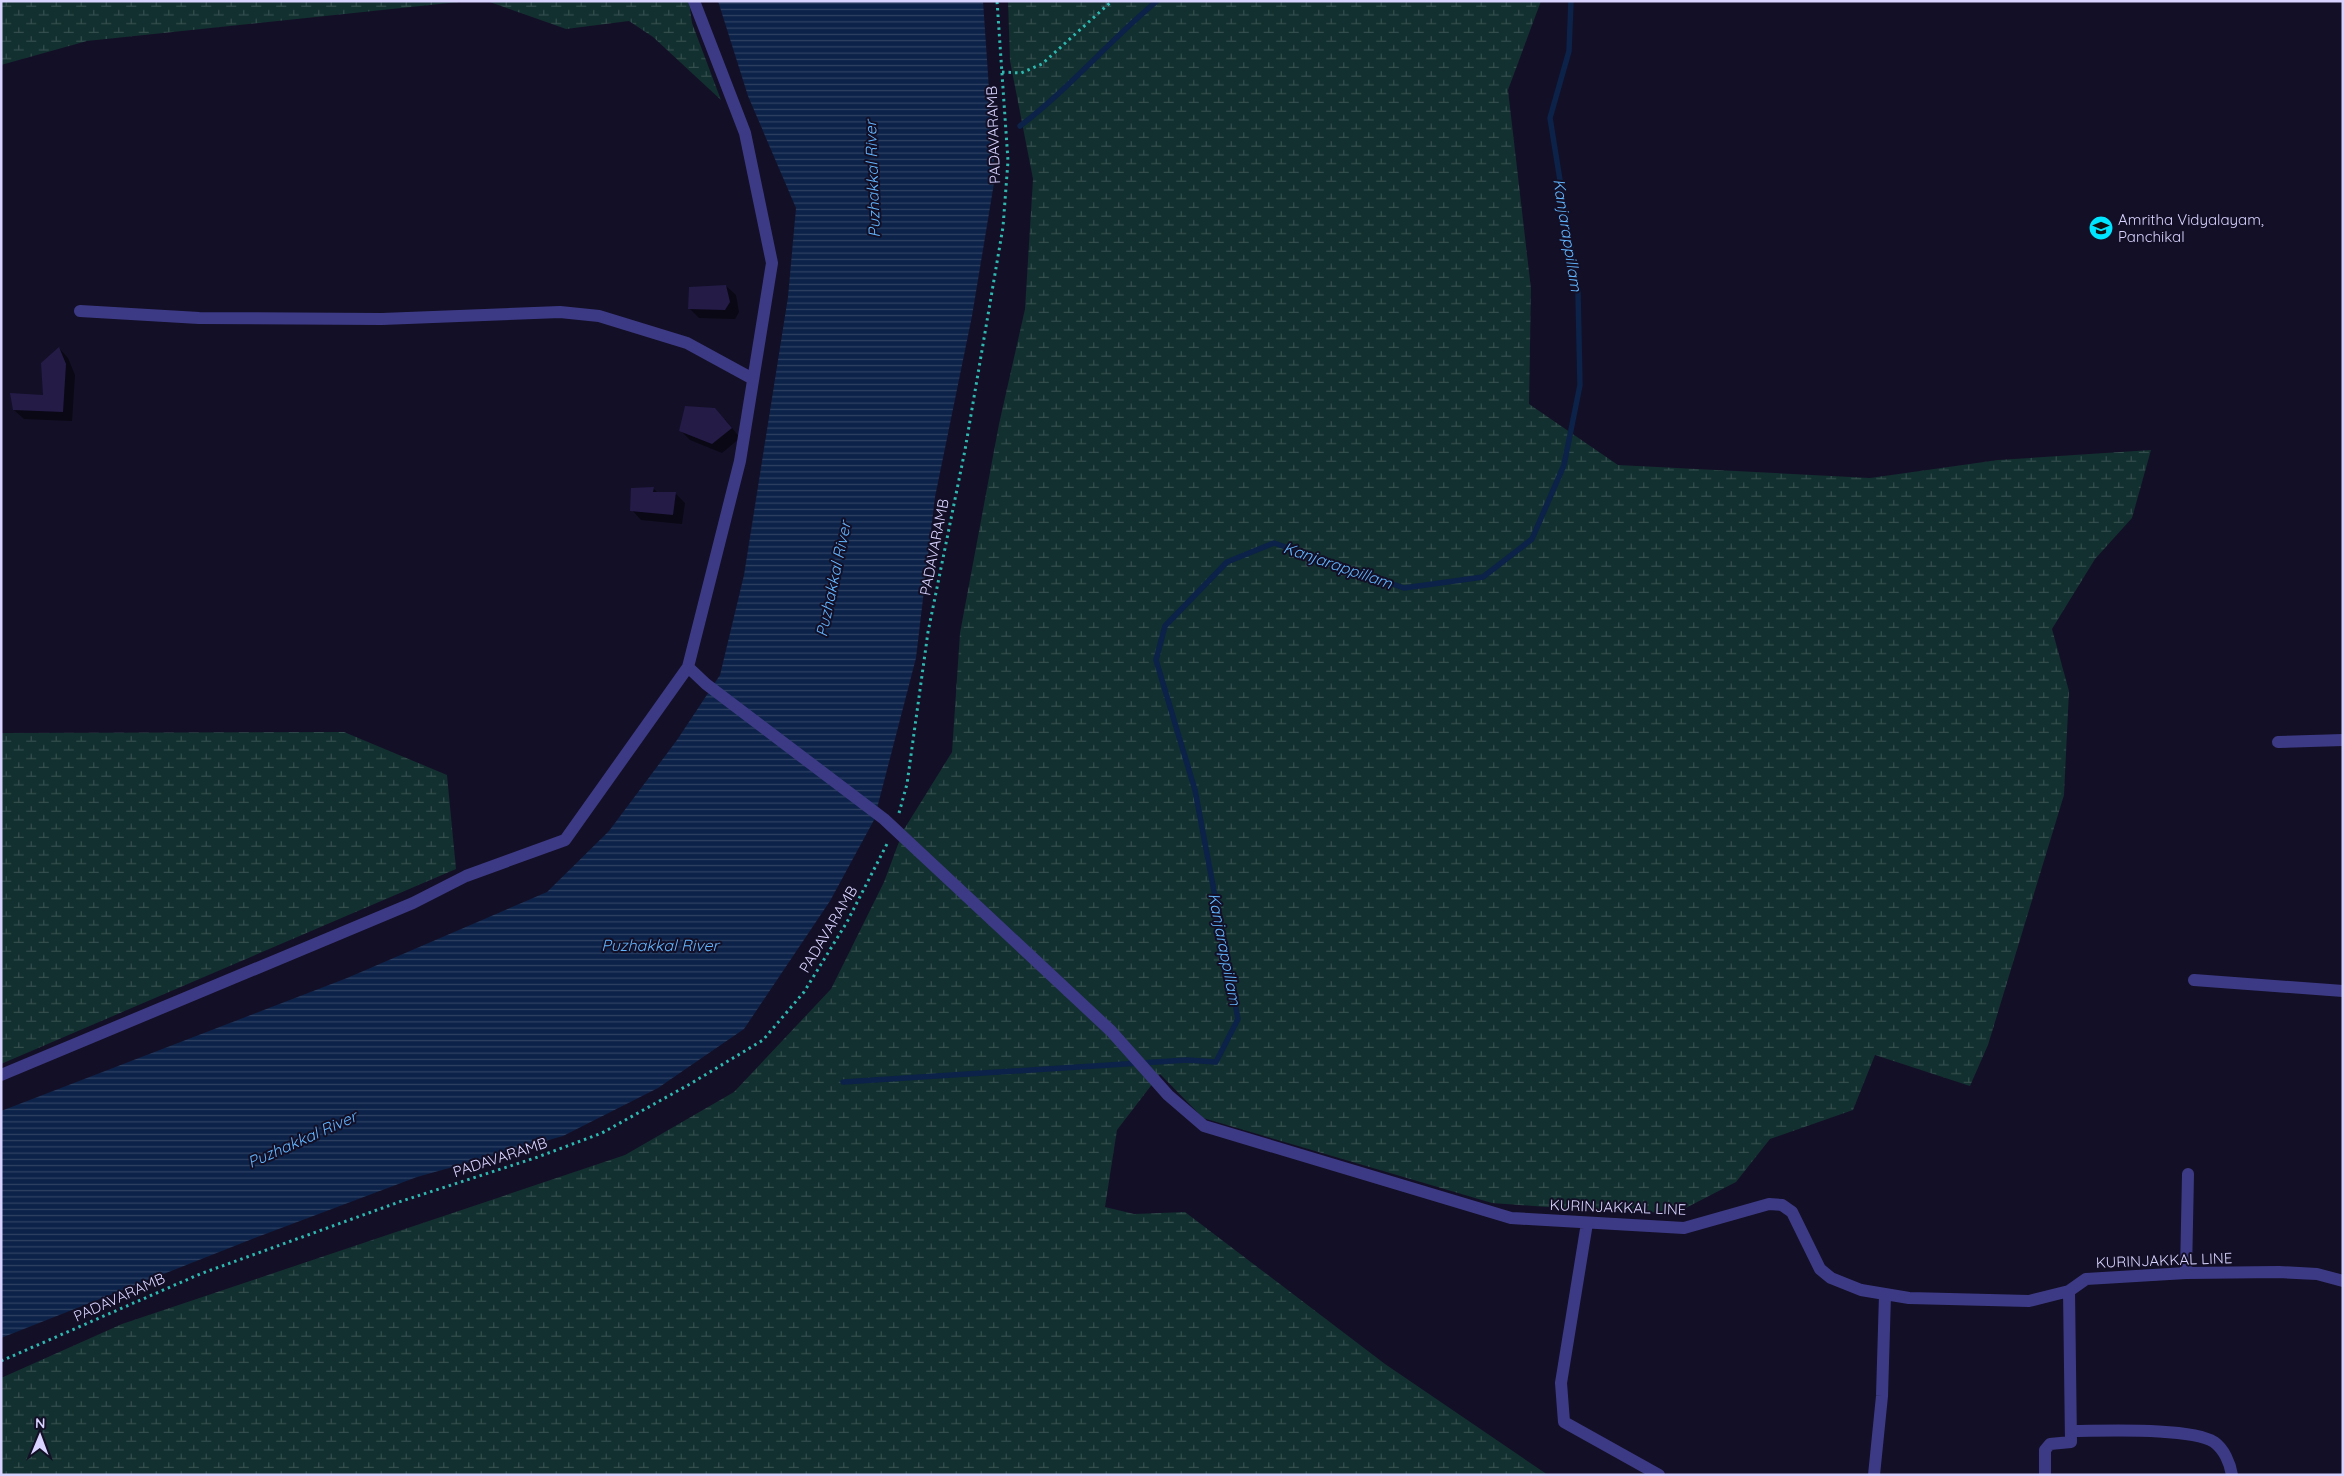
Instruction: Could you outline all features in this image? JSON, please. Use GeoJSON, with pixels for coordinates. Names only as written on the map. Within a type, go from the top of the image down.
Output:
{"type":"FeatureCollection","features":[{"type":"Feature","properties":{"kind":"street"},"geometry":{"type":"LineString","coordinates":[[1,1075],[413,903],[466,876],[565,840],[688,667],[740,461],[772,263],[745,133],[694,1]]}},
{"type":"Feature","properties":{"kind":"street"},"geometry":{"type":"LineString","coordinates":[[80,311],[199,318],[382,319],[569,313],[599,316],[688,343],[753,379]]}},
{"type":"Feature","properties":{"kind":"street","name":"KURINJAKKAL LINE"},"geometry":{"type":"LineString","coordinates":[[688,667],[706,684],[884,818],[1126,1046],[1168,1095],[1204,1126],[1511,1218],[1684,1228],[1769,1204],[1782,1206],[1792,1212],[1820,1269],[1831,1278],[1842,1284],[1909,1298],[2029,1301],[2069,1291],[2086,1279],[2186,1273],[2279,1272],[2317,1274],[2343,1281]]}},
{"type":"Feature","properties":{"kind":"street"},"geometry":{"type":"LineString","coordinates":[[2278,742],[2343,740]]}},
{"type":"Feature","properties":{"kind":"street"},"geometry":{"type":"LineString","coordinates":[[2194,980],[2343,991]]}},
{"type":"Feature","properties":{"kind":"street"},"geometry":{"type":"LineString","coordinates":[[2186,1273],[2188,1174]]}},
{"type":"Feature","properties":{"kind":"street"},"geometry":{"type":"LineString","coordinates":[[1586,1223],[1561,1382],[1564,1422],[1659,1475]]}},
{"type":"Feature","properties":{"kind":"street"},"geometry":{"type":"LineString","coordinates":[[2045,1475],[2045,1450],[2050,1444],[2072,1442],[2069,1291]]}},
{"type":"Feature","properties":{"kind":"street"},"geometry":{"type":"LineString","coordinates":[[1874,1475],[1882,1396],[1885,1294]]}},
{"type":"Feature","properties":{"kind":"street"},"geometry":{"type":"LineString","coordinates":[[2072,1431],[2191,1434],[2214,1442],[2229,1461],[2232,1475]]}},
{"type":"Feature","properties":{"kind":"path","name":"PADAVARAMB"},"geometry":{"type":"LineString","coordinates":[[1,1361],[200,1274],[399,1202],[535,1158],[602,1133],[763,1040],[804,992],[871,878],[894,829],[907,784],[928,632],[965,450],[1003,227],[1008,161],[997,1]]}},
{"type":"Feature","properties":{"kind":"path"},"geometry":{"type":"LineString","coordinates":[[1002,72],[1021,73],[1042,64],[1112,1]]}},
{"type":"Feature","properties":{"kind":"green space"},"geometry":{"type":"Polygon","coordinates":[[[1,1],[468,1],[87,41],[1,65],[1,1]]]}},
{"type":"Feature","properties":{"kind":"green space"},"geometry":{"type":"Polygon","coordinates":[[[487,1],[689,1],[692,23],[721,100],[653,37],[629,21],[566,29],[487,1]]]}},
{"type":"Feature","properties":{"kind":"green space"},"geometry":{"type":"Polygon","coordinates":[[[1008,1],[1541,1],[1508,90],[1531,289],[1529,404],[1618,465],[1870,478],[1998,460],[2151,450],[2132,518],[2095,559],[2052,629],[2069,691],[2064,795],[1988,1045],[1970,1086],[1875,1055],[1853,1110],[1770,1139],[1736,1182],[1676,1213],[1587,1210],[1492,1203],[1203,1118],[1160,1074],[1117,1130],[1105,1207],[1134,1214],[1185,1212],[1385,1364],[1548,1475],[1,1475],[1,1378],[122,1324],[625,1155],[734,1092],[831,989],[884,882],[903,831],[952,752],[960,633],[999,424],[1025,309],[1033,179],[1010,61],[1008,1]]]}},
{"type":"Feature","properties":{"kind":"green space"},"geometry":{"type":"Polygon","coordinates":[[[344,732],[447,775],[456,869],[1,1064],[1,733],[344,732]]]}},
{"type":"Feature","properties":{"kind":"water","name":"Puzhakkal River"},"geometry":{"type":"Polygon","coordinates":[[[718,1],[983,1],[995,177],[972,316],[935,497],[916,658],[874,820],[830,901],[744,1029],[658,1088],[563,1136],[417,1177],[260,1236],[1,1338],[1,1111],[347,978],[547,892],[609,831],[677,740],[720,675],[744,575],[788,297],[796,208],[748,96],[718,1]]]}},
{"type":"Feature","properties":{"kind":"building"},"geometry":{"type":"Polygon","coordinates":[[[726,285],[730,302],[725,310],[688,309],[689,287],[726,285]]]}},
{"type":"Feature","properties":{"kind":"building"},"geometry":{"type":"Polygon","coordinates":[[[59,347],[66,364],[63,412],[13,410],[10,393],[43,395],[41,363],[59,347]]]}},
{"type":"Feature","properties":{"kind":"building"},"geometry":{"type":"Polygon","coordinates":[[[685,406],[715,408],[732,428],[712,444],[679,431],[685,406]]]}},
{"type":"Feature","properties":{"kind":"building"},"geometry":{"type":"Polygon","coordinates":[[[654,487],[653,492],[676,492],[673,515],[630,511],[631,488],[654,487]]]}},
{"type":"Feature","properties":{"kind":"waterway"},"geometry":{"type":"LineString","coordinates":[[1020,126],[1038,112],[1157,1]]}},
{"type":"Feature","properties":{"kind":"waterway","name":"Kanjarappillam"},"geometry":{"type":"LineString","coordinates":[[843,1082],[1187,1060],[1216,1062],[1238,1019],[1195,790],[1156,660],[1165,626],[1227,562],[1274,543],[1404,588],[1483,577],[1532,539],[1564,465],[1580,385],[1578,292],[1550,118],[1569,51],[1571,1]]}},
{"type":"Feature","properties":{"kind":"place","name":"Amritha Vidyalayam, Panchikal"},"geometry":{"type":"Point","coordinates":[2101,228]}}]}
